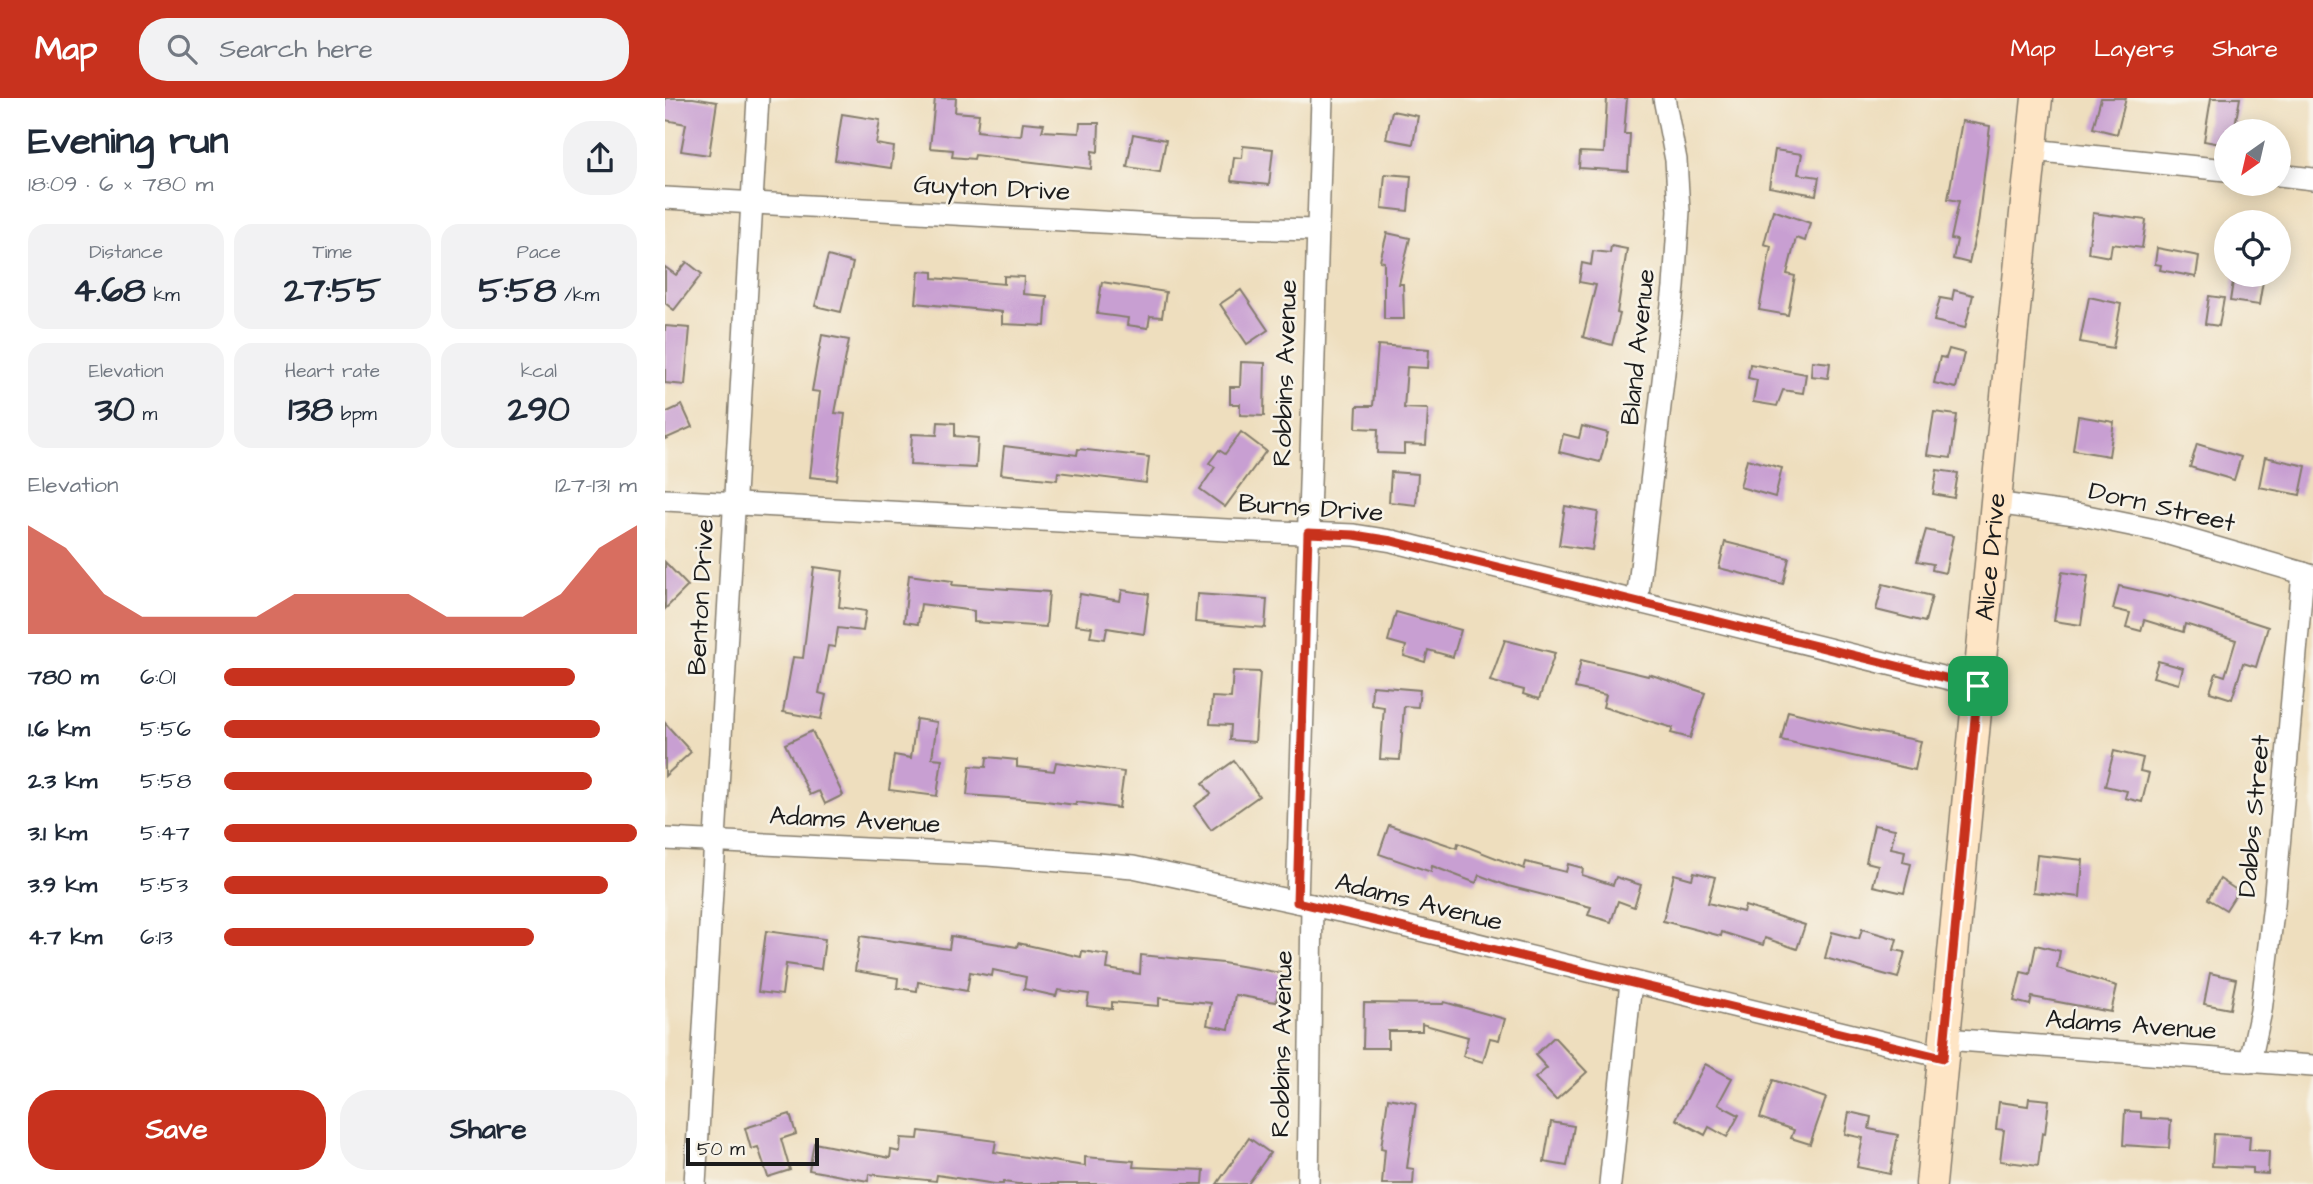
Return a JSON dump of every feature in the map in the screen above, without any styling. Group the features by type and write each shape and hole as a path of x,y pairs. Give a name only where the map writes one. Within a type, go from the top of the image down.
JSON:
{"main road":[{"name":"Alice Drive","path":"1931,1184 2037,98"}],"street":[{"name":"Benton Drive","path":"695,1184 758,98"},
{"name":"Robbins Avenue","path":"1308,1184 1305,903 1308,533 1322,98"},
{"name":"Bland Avenue","path":"1637,601 1674,287 1679,211 1677,160 1664,98"},
{"path":"2032,150 2214,169"},
{"path":"2291,176 2313,179"},
{"name":"Guyton Drive","path":"665,198 1192,226 1317,230"},
{"name":"Burns Drive","path":"665,500 1354,535 1392,541 1978,686"},
{"name":"Dorn Street","path":"1996,503 2083,515 2155,530 2308,575"},
{"name":"Dabbs Street","path":"2251,1062 2261,1011 2274,904 2308,575"},
{"name":"Adams Avenue","path":"665,839 988,855 1133,867 1305,903 1631,982 1944,1049 2313,1066"},
{"path":"1610,1184 1631,982"}],"building":[{"path":"665,98 693,98 717,102 709,155 681,151 686,124 665,120"},
{"path":"935,98 956,98 955,112 979,114 977,131 1021,136 1023,122 1044,124 1042,131 1079,133 1080,123 1099,123 1098,152 1092,151 1091,169 975,155 974,159 952,157 953,150 930,148"},
{"path":"1607,98 1627,98 1624,134 1630,134 1628,171 1579,168 1580,152 1604,153"},
{"path":"2101,98 2126,98 2117,134 2093,128"},
{"path":"2211,98 2240,98 2236,119 2214,119 2214,143 2204,141"},
{"path":"1392,111 1418,116 1413,144 1386,139"},
{"path":"842,114 880,120 876,144 894,147 891,168 835,160"},
{"path":"1962,121 1990,126 1978,224 1969,263 1953,259 1957,240 1951,239 1959,201 1948,199"},
{"path":"1133,134 1166,140 1160,172 1127,167"},
{"path":"1243,146 1273,149 1269,185 1231,181 1234,157 1242,158"},
{"path":"1775,150 1802,154 1798,174 1819,177 1816,195 1769,187"},
{"path":"1385,174 1411,176 1408,211 1382,208"},
{"path":"1773,210 1810,223 1805,241 1796,238 1787,274 1795,276 1788,315 1759,310 1771,246 1764,244"},
{"path":"2093,213 2146,220 2142,248 2112,244 2110,257 2088,253"},
{"path":"1387,233 1410,238 1399,284 1403,284 1404,319 1384,319 1384,262 1380,261"},
{"path":"1611,246 1627,249 1617,313 1620,314 1612,345 1583,337 1596,285 1579,282 1582,263 1591,265 1593,251 1610,253"},
{"path":"2157,248 2199,256 2196,277 2160,270 2161,265 2155,264"},
{"path":"828,256 853,263 841,312 815,306"},
{"path":"687,262 702,274 674,310 665,303 665,267 676,275"},
{"path":"919,271 933,272 933,278 1004,284 1004,276 1024,277 1023,294 1047,296 1045,326 1002,324 1002,312 916,303"},
{"path":"1102,282 1166,292 1162,317 1150,316 1148,328 1127,325 1128,318 1097,314"},
{"path":"2232,287 2262,287 2259,305 2230,301"},
{"path":"1241,290 1268,330 1247,344 1220,304"},
{"path":"1954,290 1973,295 1965,328 1934,321 1940,298 1952,300"},
{"path":"2209,296 2224,298 2219,326 2205,324"},
{"path":"2089,297 2121,304 2113,348 2080,342"},
{"path":"665,326 690,328 685,385 665,383"},
{"path":"822,335 849,340 835,413 845,414 837,480 810,477 820,392 812,391"},
{"path":"1378,345 1429,349 1428,368 1407,367 1404,408 1428,409 1426,445 1404,444 1404,454 1377,453 1378,429 1356,428 1357,406 1373,406"},
{"path":"1949,349 1964,353 1956,388 1934,383 1940,357 1946,358"},
{"path":"1812,361 1830,363 1828,378 1811,376"},
{"path":"1241,362 1265,363 1264,416 1240,415 1240,404 1230,404 1230,387 1240,387"},
{"path":"1750,364 1806,374 1803,393 1783,390 1777,406 1753,402 1757,380 1748,378"},
{"path":"682,405 692,427 665,439 665,413"},
{"path":"1934,412 1957,415 1951,458 1927,455"},
{"path":"2078,416 2114,422 2109,456 2073,450"},
{"path":"938,422 955,423 955,436 978,438 976,468 910,465 912,434 937,435"},
{"path":"1582,426 1608,433 1600,462 1559,452 1563,434 1579,438"},
{"path":"1241,432 1266,451 1225,507 1200,489 1215,467 1209,463 1219,450 1225,454"},
{"path":"2197,444 2241,457 2234,480 2190,467"},
{"path":"1004,446 1077,455 1078,449 1149,457 1146,483 1058,472 1057,480 1001,474"},
{"path":"2265,457 2306,466 2300,495 2259,487"},
{"path":"1747,459 1782,468 1775,497 1740,487"},
{"path":"1937,470 1958,473 1954,498 1933,494"},
{"path":"1391,472 1418,474 1416,505 1389,502"},
{"path":"1565,506 1598,512 1592,550 1559,545"},
{"path":"1926,530 1953,536 1945,573 1932,570 1933,564 1917,561"},
{"path":"1725,542 1789,558 1783,584 1719,568"},
{"path":"665,562 688,586 665,609"},
{"path":"814,567 843,571 839,607 866,611 863,631 838,628 835,647 828,646 819,693 826,695 821,719 783,712 793,657 803,658"},
{"path":"2062,572 2088,576 2081,625 2054,621"},
{"path":"909,575 953,581 952,585 1049,592 1046,627 974,622 974,611 921,604 918,624 904,622"},
{"path":"1883,584 1932,596 1925,622 1876,610"},
{"path":"2119,586 2168,597 2169,595 2268,627 2256,667 2243,663 2232,699 2210,692 2216,673 2225,676 2236,640 2185,624 2183,632 2144,620 2141,631 2126,627 2130,613 2113,609"},
{"path":"1122,590 1149,594 1144,634 1107,628 1105,639 1090,637 1092,627 1075,625 1080,594 1120,601"},
{"path":"1197,594 1267,599 1265,628 1195,622"},
{"path":"1396,612 1461,630 1453,657 1428,650 1425,662 1404,656 1406,646 1388,641"},
{"path":"1505,640 1555,653 1539,699 1523,694 1524,690 1490,681"},
{"path":"1581,660 1648,676 1649,674 1705,693 1690,738 1671,733 1673,728 1603,707 1606,695 1575,688"},
{"path":"2158,661 2183,668 2179,684 2153,677"},
{"path":"1233,671 1260,672 1255,742 1230,740 1231,725 1210,724 1212,697 1231,698"},
{"path":"1372,686 1420,690 1418,707 1404,706 1400,760 1380,759 1384,707 1371,705"},
{"path":"1788,711 1921,741 1915,770 1781,740"},
{"path":"916,719 937,722 932,758 942,759 937,796 889,790 894,755 911,758"},
{"path":"665,723 691,752 665,776"},
{"path":"812,731 843,795 825,804 819,791 810,795 785,744"},
{"path":"2114,751 2143,758 2140,771 2149,773 2142,802 2125,798 2127,791 2105,786"},
{"path":"987,757 1017,760 1017,767 1054,771 1056,762 1124,772 1119,808 1076,802 1076,805 967,795 970,766 986,767"},
{"path":"1234,761 1259,796 1211,830 1194,806 1211,794 1203,783"},
{"path":"1389,825 1457,848 1458,843 1524,869 1526,862 1566,872 1568,864 1583,868 1582,875 1613,885 1616,877 1641,885 1634,907 1618,901 1611,922 1588,915 1591,907 1508,886 1479,875 1476,883 1432,866 1431,872 1379,854"},
{"path":"1874,825 1895,829 1891,848 1905,851 1903,862 1911,864 1904,893 1873,886 1878,865 1866,862"},
{"path":"2037,855 2083,860 2080,897 2033,892"},
{"path":"1694,872 1715,877 1708,903 1743,912 1745,906 1805,925 1797,949 1765,938 1763,945 1722,932 1721,936 1663,921 1674,874 1692,879"},
{"path":"2220,879 2238,891 2226,910 2208,899"},
{"path":"1862,929 1897,939 1894,950 1905,952 1898,978 1825,958 1832,932 1859,939"},
{"path":"766,931 825,939 821,969 786,964 782,995 758,992"},
{"path":"860,936 949,949 951,936 1017,947 1018,943 1081,957 1082,951 1109,955 1107,969 1140,974 1141,955 1223,963 1281,973 1276,1002 1235,995 1229,1029 1207,1025 1211,1003 1159,998 1159,1006 1112,1002 1112,1009 1087,1006 1089,994 1058,990 1056,996 1024,989 1026,977 993,970 992,976 970,972 967,991 918,982 917,991 897,988 898,978 855,971"},
{"path":"2036,945 2060,951 2057,968 2117,986 2111,1012 2032,997 2030,1005 2014,1001 2021,972 2030,974"},
{"path":"2210,973 2236,979 2230,1009 2204,1004"},
{"path":"1444,1002 1505,1019 1499,1040 1490,1038 1483,1062 1463,1056 1468,1037 1422,1024 1422,1031 1388,1031 1388,1048 1363,1048 1364,1003"},
{"path":"1554,1037 1587,1072 1556,1100 1535,1078 1547,1068 1535,1055"},
{"path":"1705,1064 1732,1078 1718,1104 1739,1115 1727,1137 1709,1127 1705,1135 1676,1119"},
{"path":"1773,1080 1826,1098 1810,1144 1791,1138 1794,1130 1760,1118"},
{"path":"1388,1098 1416,1103 1407,1168 1414,1169 1413,1184 1382,1184 1385,1149 1381,1148"},
{"path":"2029,1098 2049,1100 2038,1166 2000,1161 2004,1130 1996,1129 1999,1102 2028,1106"},
{"path":"2125,1111 2141,1112 2141,1118 2171,1120 2169,1148 2123,1145"},
{"path":"1849,1112 1871,1117 1869,1129 1898,1135 1890,1174 1857,1167 1863,1138 1845,1134"},
{"path":"790,1114 796,1134 781,1139 790,1170 768,1177 758,1147 751,1149 745,1128"},
{"path":"1551,1122 1574,1126 1567,1166 1544,1162"},
{"path":"919,1131 996,1141 994,1152 1085,1166 1085,1157 1134,1161 1133,1167 1204,1170 1203,1184 995,1184 937,1175 936,1181 869,1174 868,1181 809,1170 814,1143 890,1158 891,1150 900,1152 901,1138 918,1139"},
{"path":"2214,1134 2250,1136 2249,1150 2269,1151 2268,1174 2253,1173 2253,1168 2212,1166"},
{"path":"1249,1138 1270,1153 1248,1184 1217,1184"}],"route":[{"path":"1308,533 1354,535 1392,541 1978,686 1943,1058 1297,902 1308,533"}]}
